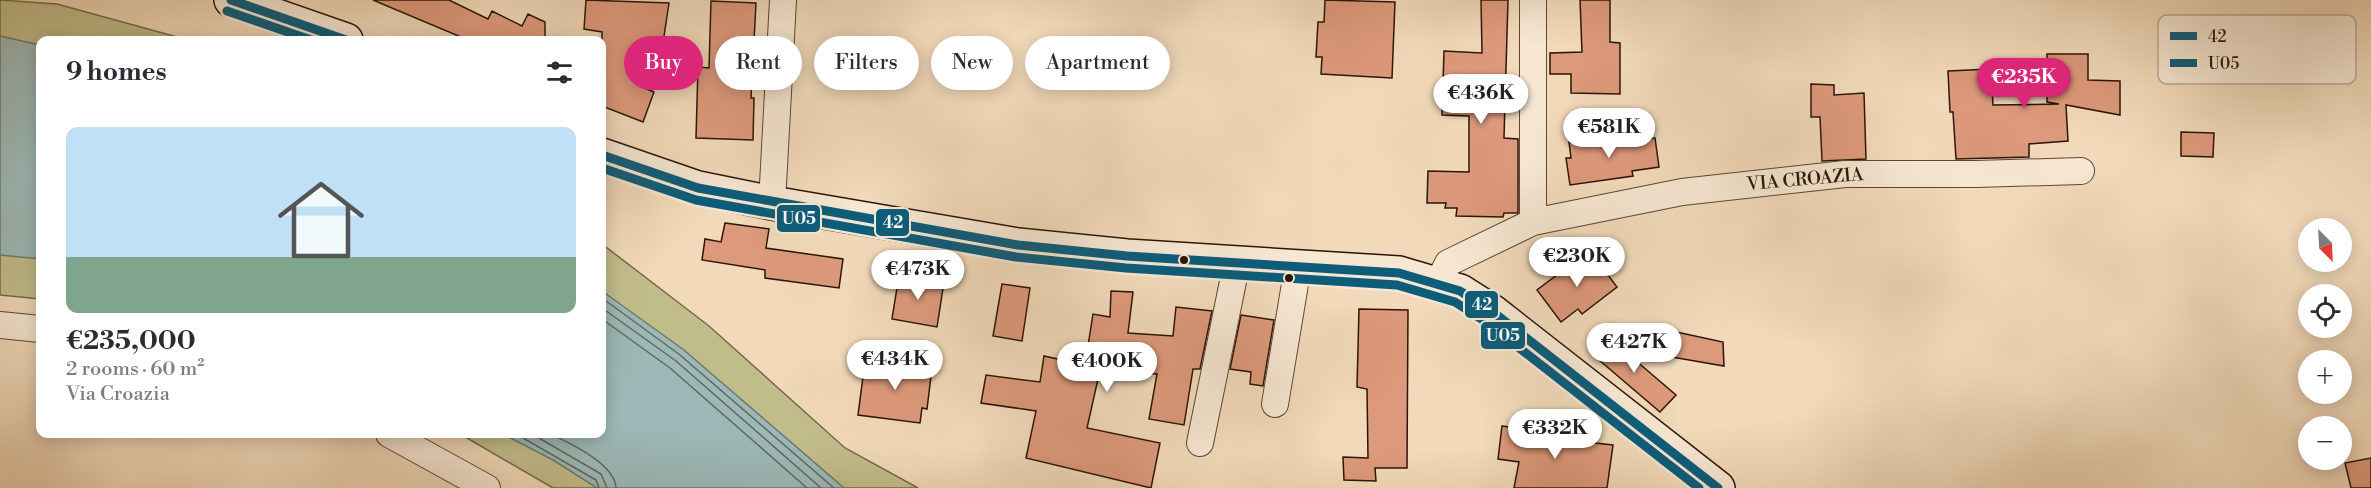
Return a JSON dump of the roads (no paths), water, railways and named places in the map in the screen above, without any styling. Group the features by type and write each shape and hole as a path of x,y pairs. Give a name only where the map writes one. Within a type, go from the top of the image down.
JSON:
{"street":[{"path":"231,0 334,36"},
{"path":"772,204 783,0"},
{"path":"1533,0 1533,222"},
{"path":"606,156 698,188 772,204 1018,245 1126,256 1399,273 1438,283 1460,291 1501,317 1718,488"},
{"name":"VIA CROAZIA","path":"1438,283 1448,263 1533,222 1682,192 1763,181 1845,174 2081,171"},
{"path":"1200,443 1237,262"},
{"path":"1275,404 1298,266"},
{"path":"0,325 36,329"},
{"path":"396,438 487,488"}],"water":[{"path":"0,36 36,44 36,259 0,255"},
{"path":"606,294 684,350 844,488 597,488 553,460 511,438 606,438"}]}
